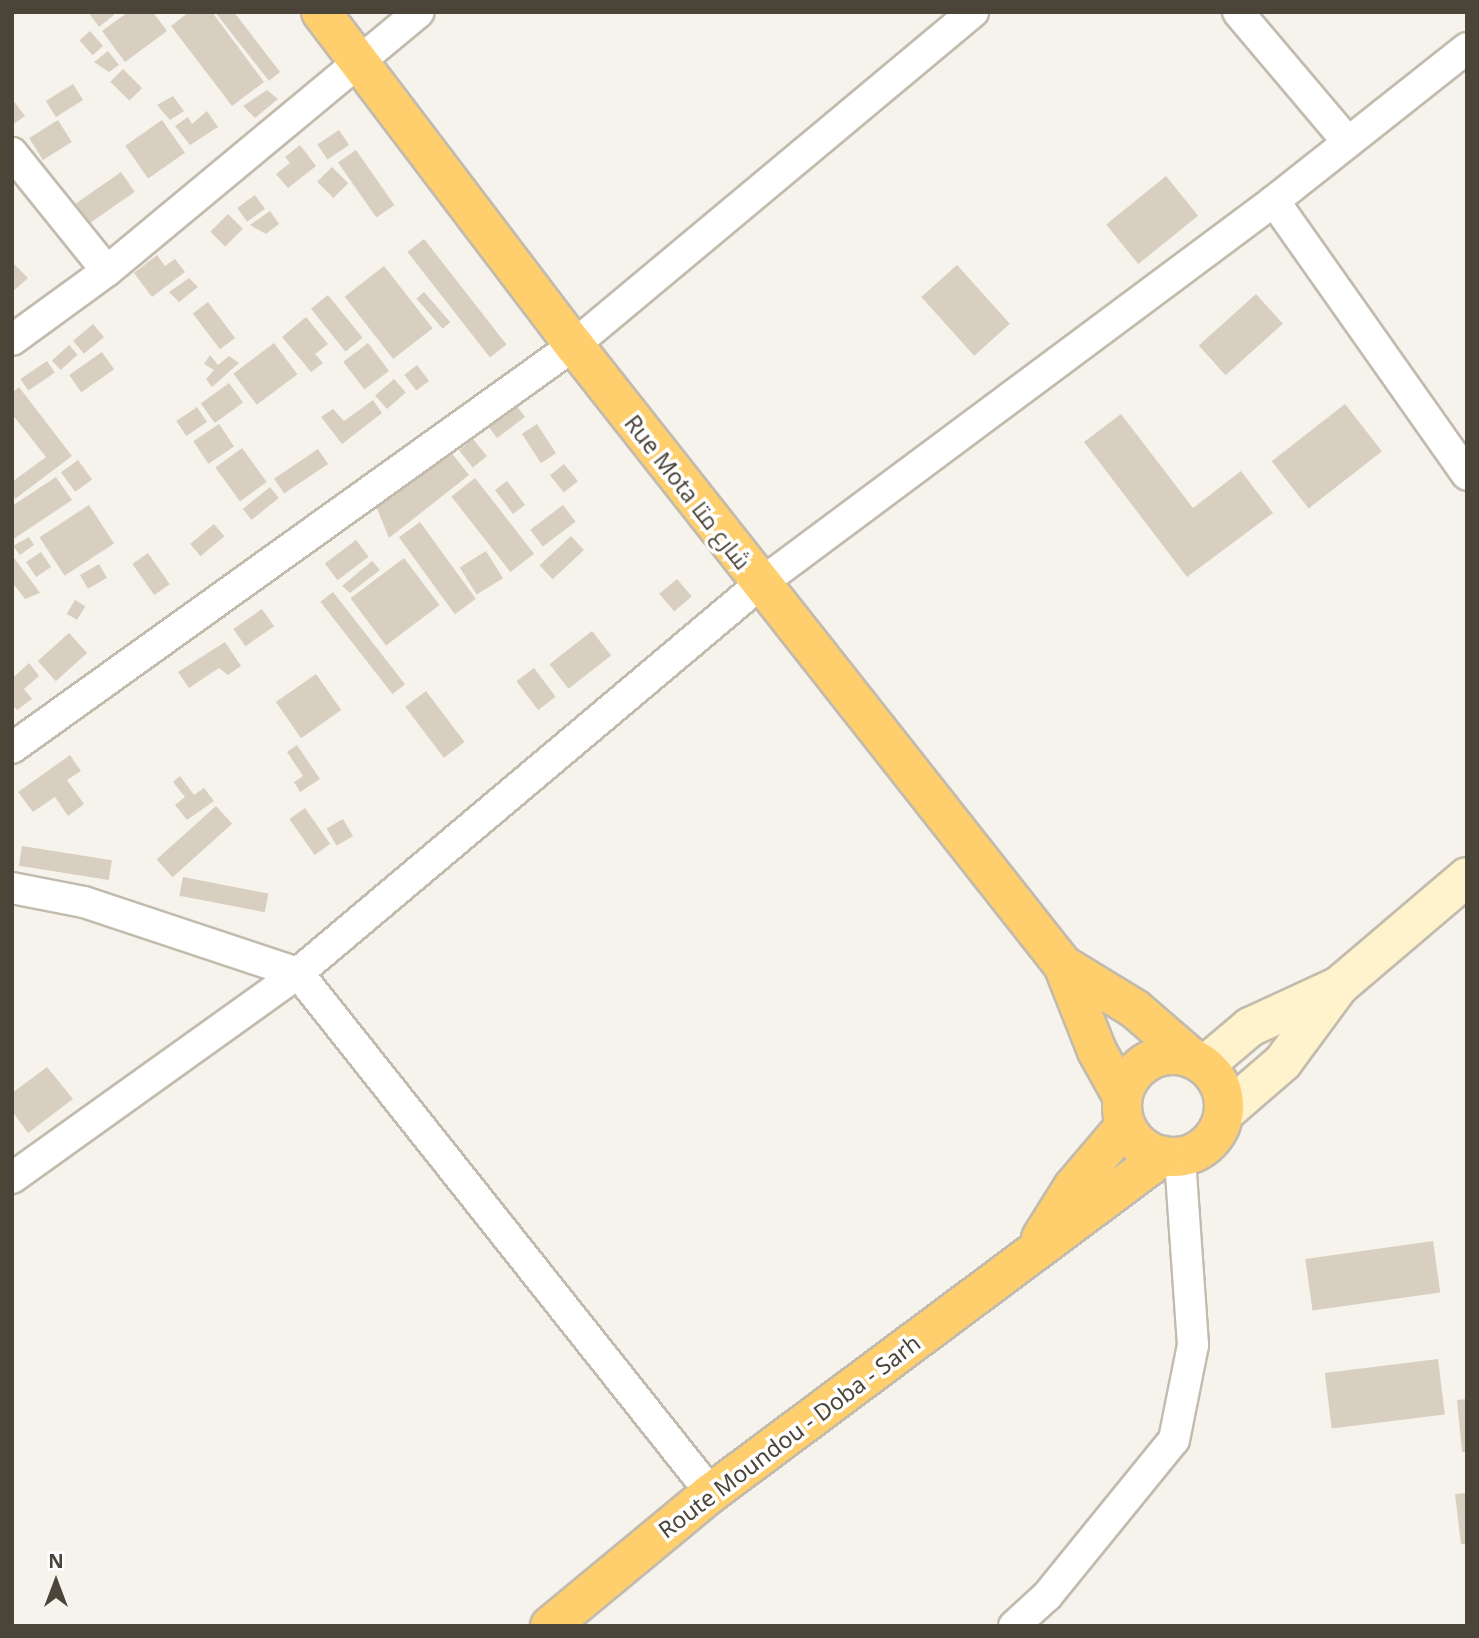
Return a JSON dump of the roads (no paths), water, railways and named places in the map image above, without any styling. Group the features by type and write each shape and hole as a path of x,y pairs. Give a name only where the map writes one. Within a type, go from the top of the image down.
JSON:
{"highway":[{"name":"Rue Mota شارع متا","path":"321,12 760,584 1063,965"},
{"path":"1063,965 1135,1009 1199,1062 1221,1087 1224,1113 1216,1134 1201,1149 1172,1156 1134,1140 1063,965"},
{"path":"1123,1111 1136,1069 1149,1060 1163,1055 1199,1062"},
{"name":"Route Moundou - Doba - Sarh","path":"1032,1252 1123,1111"},
{"name":"Route Moundou - Doba - Sarh","path":"550,1626 711,1493 1032,1252 1172,1156"}],"main road":[{"path":"1224,1113 1283,1062 1339,986 1467,877"},
{"path":"1199,1062 1250,1027 1339,986"}],"street":[{"path":"12,340 107,271 419,12"},
{"path":"12,748 574,345 973,12"},
{"path":"1238,12 1349,142"},
{"path":"12,1178 298,973 760,584 1274,201 1467,48"},
{"path":"12,153 107,271"},
{"path":"1274,201 1467,475"},
{"path":"12,888 84,902 298,973 711,1493"},
{"path":"1014,1626 1047,1596 1174,1440 1193,1345 1191,1266 1172,1156"}]}
